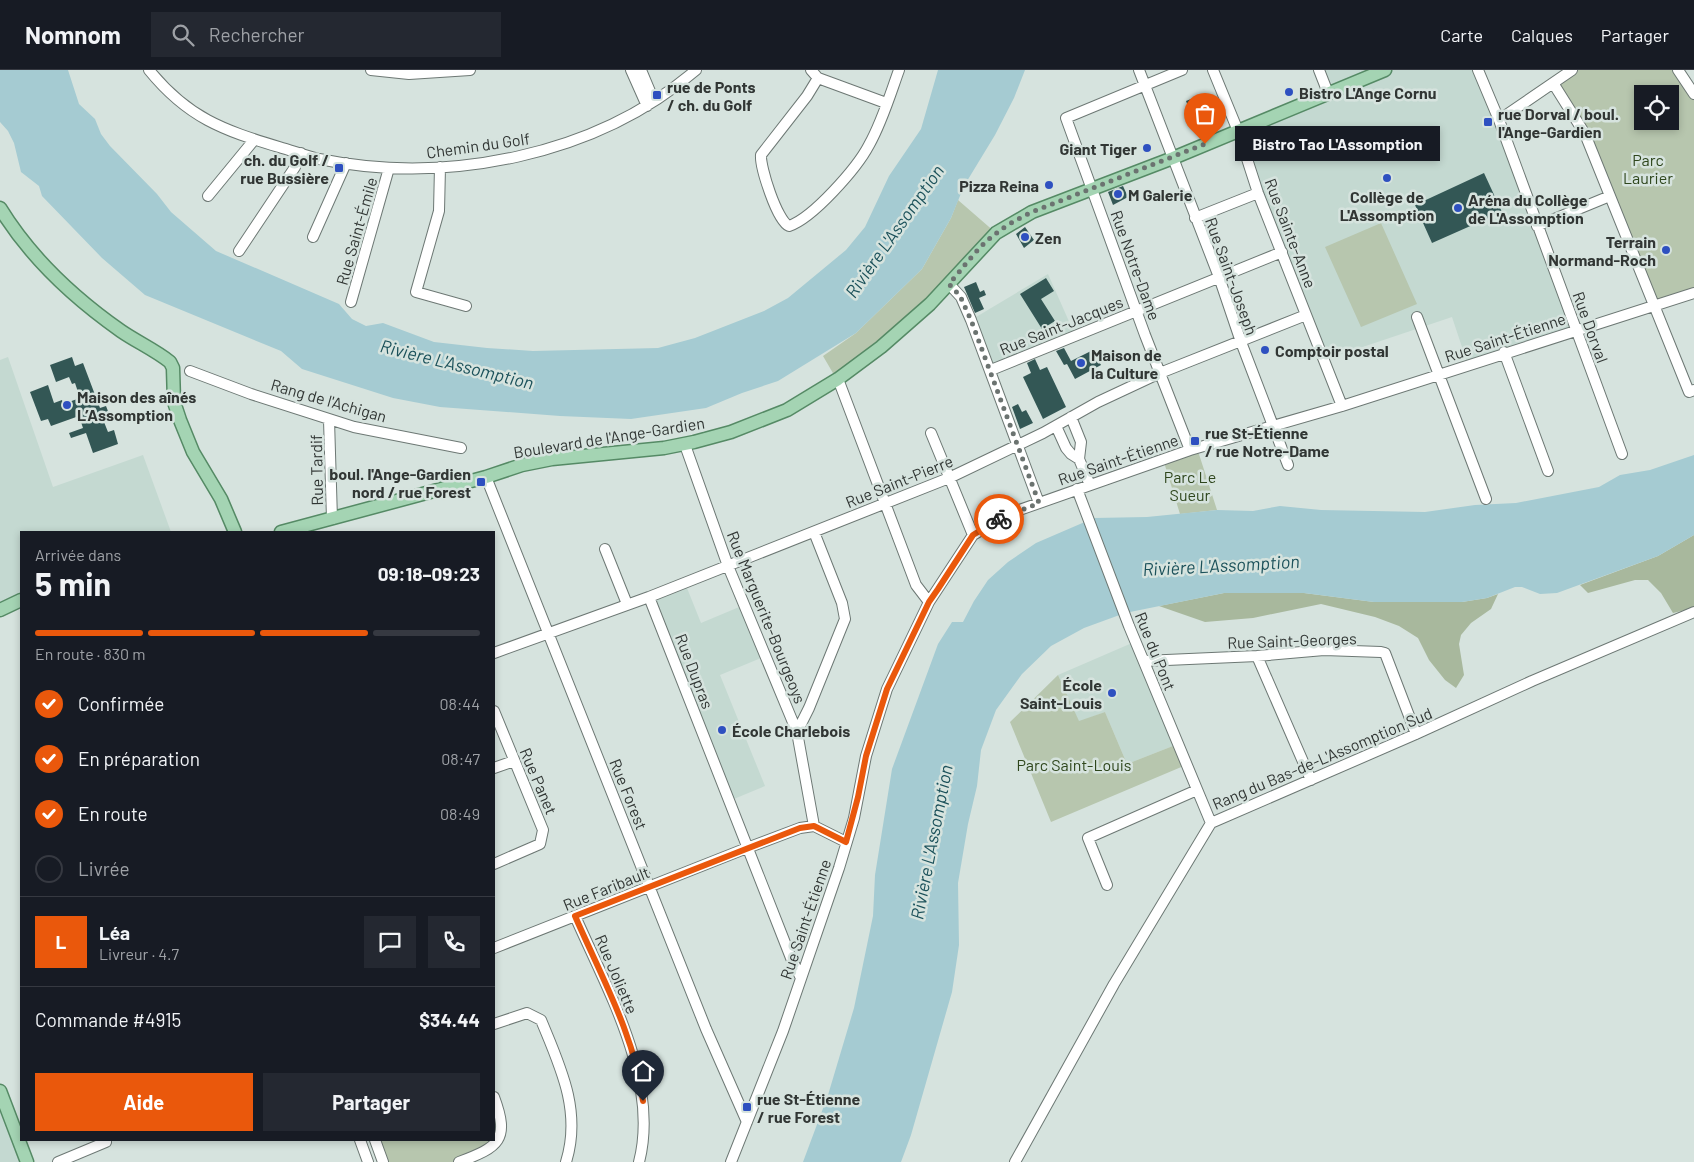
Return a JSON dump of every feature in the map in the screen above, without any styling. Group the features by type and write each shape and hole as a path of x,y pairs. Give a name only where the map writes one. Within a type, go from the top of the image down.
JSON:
{"main road":[{"name":"Boulevard de l'Ange-Gardien","path":"285,531 486,477 522,465 552,459 685,445 731,432 787,410 838,379 881,347 930,304 996,233 1032,212 1093,190 1385,70"},
{"path":"0,208 31,250 63,284 107,321 170,362 173,368 174,402 180,420 192,452 221,499 231,529"},
{"path":"0,610 20,600"},
{"path":"0,1091 27,1162"}],"street":[{"name":"Chemin du Golf","path":"149,70 166,90 192,111 231,133 319,159 389,168 440,167 539,152 578,139 608,126 651,103 696,70"},
{"path":"372,70 409,74 470,70"},
{"path":"631,70 651,103"},
{"path":"641,70 651,103"},
{"path":"886,104 814,74 808,96 761,154 760,163 763,174 782,220 789,226 798,222 820,205 863,155 874,134 886,104 899,70"},
{"name":"Rue Saint-Joseph","path":"1138,70 1219,277 1240,342 1288,464"},
{"path":"1145,86 1182,70"},
{"name":"Rue Sainte-Anne","path":"1213,70 1238,131 1258,193 1342,406"},
{"path":"1319,70 1328,93"},
{"name":"Rue Dorval","path":"1478,70 1499,120 1622,454"},
{"path":"1499,120 1572,70"},
{"path":"1678,70 1694,94"},
{"path":"1553,83 1585,134 1691,391"},
{"name":"Rue Notre-Dame","path":"1145,86 1066,118 1136,311 1190,450"},
{"path":"208,196 254,140"},
{"path":"239,251 295,167 301,153"},
{"path":"313,237 346,162"},
{"path":"440,167 439,212 416,292 466,306"},
{"name":"Rue Saint-Émile","path":"351,302 389,168"},
{"path":"1195,218 1258,193"},
{"path":"1537,226 1610,196"},
{"name":"Rue Saint-Jacques","path":"991,370 1282,252"},
{"path":"949,284 960,296 991,370 1039,503"},
{"name":"Rue Saint-Étienne","path":"731,1162 783,1031 846,842 866,756 887,689 929,602 973,535 1008,514 1190,450 1342,406 1504,352 1694,293"},
{"name":"Rue Saint-Pierre","path":"495,653 548,632 650,597 949,478 1160,373 1306,315"},
{"path":"1417,316 1486,499"},
{"path":"1504,352 1548,471"},
{"name":"Rang de l'Achigan","path":"190,371 329,420 354,427 461,448"},
{"path":"838,379 916,585 929,602"},
{"path":"1071,417 1081,442 1079,459 1090,485"},
{"name":"Rue Tardif","path":"329,420 332,519"},
{"path":"1056,426 1066,448 1079,459"},
{"path":"931,433 973,535"},
{"name":"Rue Marguerite-Bourgeoys","path":"685,445 728,566 798,732 814,826"},
{"name":"Rue Forest","path":"486,477 706,1030 747,1122"},
{"name":"Rue du Pont","path":"1077,489 1081,504 1129,626 1211,823"},
{"path":"798,732 845,619 842,603 814,532"},
{"path":"605,549 627,604"},
{"name":"Rue Dupras","path":"650,597 747,848 791,958 801,978"},
{"name":"Rang du Bas-de-L'Assomption Sud","path":"1015,1162 1114,984 1211,823 1416,734 1532,681 1694,612"},
{"name":"Rue Saint-Georges","path":"1144,661 1257,656 1324,650 1385,653 1416,734"},
{"path":"1257,656 1311,780"},
{"name":"Rue Panet","path":"495,714 543,830 540,844 495,864"},
{"path":"495,768 514,761"},
{"path":"1107,885 1088,838 1197,790"},
{"path":"814,826 846,842"},
{"name":"Rue Faribault","path":"495,948 747,848 800,828 814,826"},
{"name":"Rue Joliette","path":"575,916 627,1036 638,1070 644,1114 644,1138 639,1162"},
{"path":"495,1024 528,1013 540,1020 562,1070 571,1106 572,1141 566,1162"},
{"path":"459,1162 484,1153 497,1141 501,1130 501,1120 495,1099"},
{"path":"360,1141 368,1162"},
{"path":"374,1141 383,1162"},
{"path":"58,1162 106,1142"}],"shaded area":[{"name":"Collège de L'Assomption","path":"1319,70 1478,70 1576,330 1468,365 1452,317 1324,360 1238,131 1328,93"},
{"path":"1048,274 1075,335 991,370 971,320"},
{"path":"8,357 53,487 143,455 171,531 20,531 20,594 0,602 0,360"},
{"name":"École Charlebois","path":"685,583 701,623 744,605 766,656 720,675 765,786 729,801 649,597"},
{"name":"École Saint-Louis","path":"1132,643 1178,744 1127,764 1105,712 1079,722 1058,675"},
{"path":"0,1108 21,1162 0,1162"}],"green space":[{"name":"Parc Laurier","path":"1572,70 1678,70 1694,94 1694,293 1655,306 1585,134 1553,83"},
{"path":"958,200 996,233 949,284 837,380 823,356 856,333 922,269 951,218"},
{"path":"1381,223 1417,304 1361,327 1325,247"},
{"name":"Parc Le Sueur","path":"1197,448 1217,510 1180,514 1163,459"},
{"path":"1694,535 1694,608 1673,613 1661,593 1648,580 1635,580 1588,593 1580,585 1658,556"},
{"path":"1224,593 1304,593 1374,602 1462,602 1487,598 1498,594 1491,609 1471,623 1461,635 1459,644 1464,675 1456,688 1445,680 1429,660 1418,638 1399,626 1375,617 1321,604 1253,618 1205,622 1159,606"},
{"name":"Parc Saint-Louis","path":"1058,675 1079,721 1105,712 1127,764 1178,744 1186,765 1051,822 1010,722"},
{"path":"495,1100 501,1116 497,1141 459,1162 383,1162 375,1141 495,1141"}],"water":[{"name":"Rivière L'Assomption","path":"0,70 68,70 79,104 95,119 101,134 110,146 157,194 171,212 216,251 339,304 352,319 366,326 383,323 434,342 533,351 658,348 695,338 764,311 788,298 846,250 865,227 889,176 921,129 938,70 1025,70 1014,98 995,135 964,186 951,218 922,269 856,333 778,381 706,408 631,419 440,407 393,398 302,369 281,351 145,295 102,258 42,196 39,186 21,172 14,143 8,131 0,122"},
{"name":"Rivière L'Assomption","path":"1694,455 1694,535 1658,556 1557,593 1540,594 1522,587 1515,587 1487,598 1462,602 1374,602 1304,593 1224,593 1125,613 1084,628 1051,646 1022,674 996,710 981,750 977,786 968,824 958,883 959,945 952,992 911,1135 901,1162 803,1162 828,1095 854,1008 873,916 875,875 892,769 938,644 952,622 963,622 988,580 1008,562 1036,543 1094,518 1147,517 1217,510 1253,511 1280,506 1321,510 1425,512 1475,505 1516,503 1599,487 1620,475 1650,470"}],"building":[{"path":"1196,97 1205,127 1198,131 1186,101"},
{"name":"Aréna du Collège de L'Assomption","path":"1484,173 1502,212 1432,243 1415,205"},
{"name":"M Galerie","path":"1123,186 1128,197 1113,205 1108,192"},
{"name":"Zen","path":"1025,227 1034,240 1024,248 1016,234"},
{"path":"1046,278 1054,291 1041,299 1055,321 1042,329 1020,294"},
{"path":"976,282 980,292 984,290 986,295 979,298 984,309 975,313 964,287"},
{"name":"Maison de la Culture","path":"1064,348 1071,361 1093,350 1101,365 1075,379 1067,364 1064,365 1056,351"},
{"name":"Maison des aînés L’Assomption","path":"72,357 75,366 83,363 100,408 106,406 111,419 104,422 108,432 114,430 118,444 93,453 86,433 71,438 69,433 83,428 79,416 51,426 48,419 41,421 30,392 48,385 54,403 62,400 63,404 80,398 75,383 72,384 69,377 56,382 50,365"},
{"path":"1035,359 1040,370 1047,367 1066,407 1043,419 1023,377 1031,373 1027,363"},
{"path":"1018,404 1022,412 1026,410 1033,423 1020,429 1012,407"}],"way so far":[{"path":"999,519 1039,503 971,320 960,296 949,284 996,233 1032,212 1093,190 1205,144"}],"place":[{"name":"Bistro L'Ange Cornu","path":"1289,92"},
{"name":"rue de Ponts / ch. du Golf","path":"657,95"},
{"name":"rue Dorval / boul. l'Ange-Gardien","path":"1488,122"},
{"name":"Bistro Tao L'Assomption","path":"1205,144"},
{"name":"Giant Tiger","path":"1147,148"},
{"name":"ch. du Golf / rue Bussière","path":"339,168"},
{"name":"Collège de L'Assomption","path":"1387,178"},
{"name":"Pizza Reina","path":"1049,185"},
{"name":"M Galerie","path":"1118,194"},
{"name":"Aréna du Collège de L'Assomption","path":"1458,208"},
{"name":"Zen","path":"1025,237"},
{"name":"Terrain Normand-Roch","path":"1666,250"},
{"name":"Comptoir postal","path":"1265,350"},
{"name":"Maison de la Culture","path":"1081,363"},
{"name":"Maison des aînés L’Assomption","path":"67,405"},
{"name":"rue St-Étienne / rue Notre-Dame","path":"1195,441"},
{"name":"boul. l'Ange-Gardien nord / rue Forest","path":"481,482"},
{"name":"École Saint-Louis","path":"1112,693"},
{"name":"École Charlebois","path":"722,730"},
{"name":"rue St-Étienne / rue Forest","path":"747,1107"}],"route":[{"path":"643,1101 638,1070 627,1036 575,916 800,828 814,826 846,842 854,818 866,756 887,689 929,602 973,535 999,519"}]}
